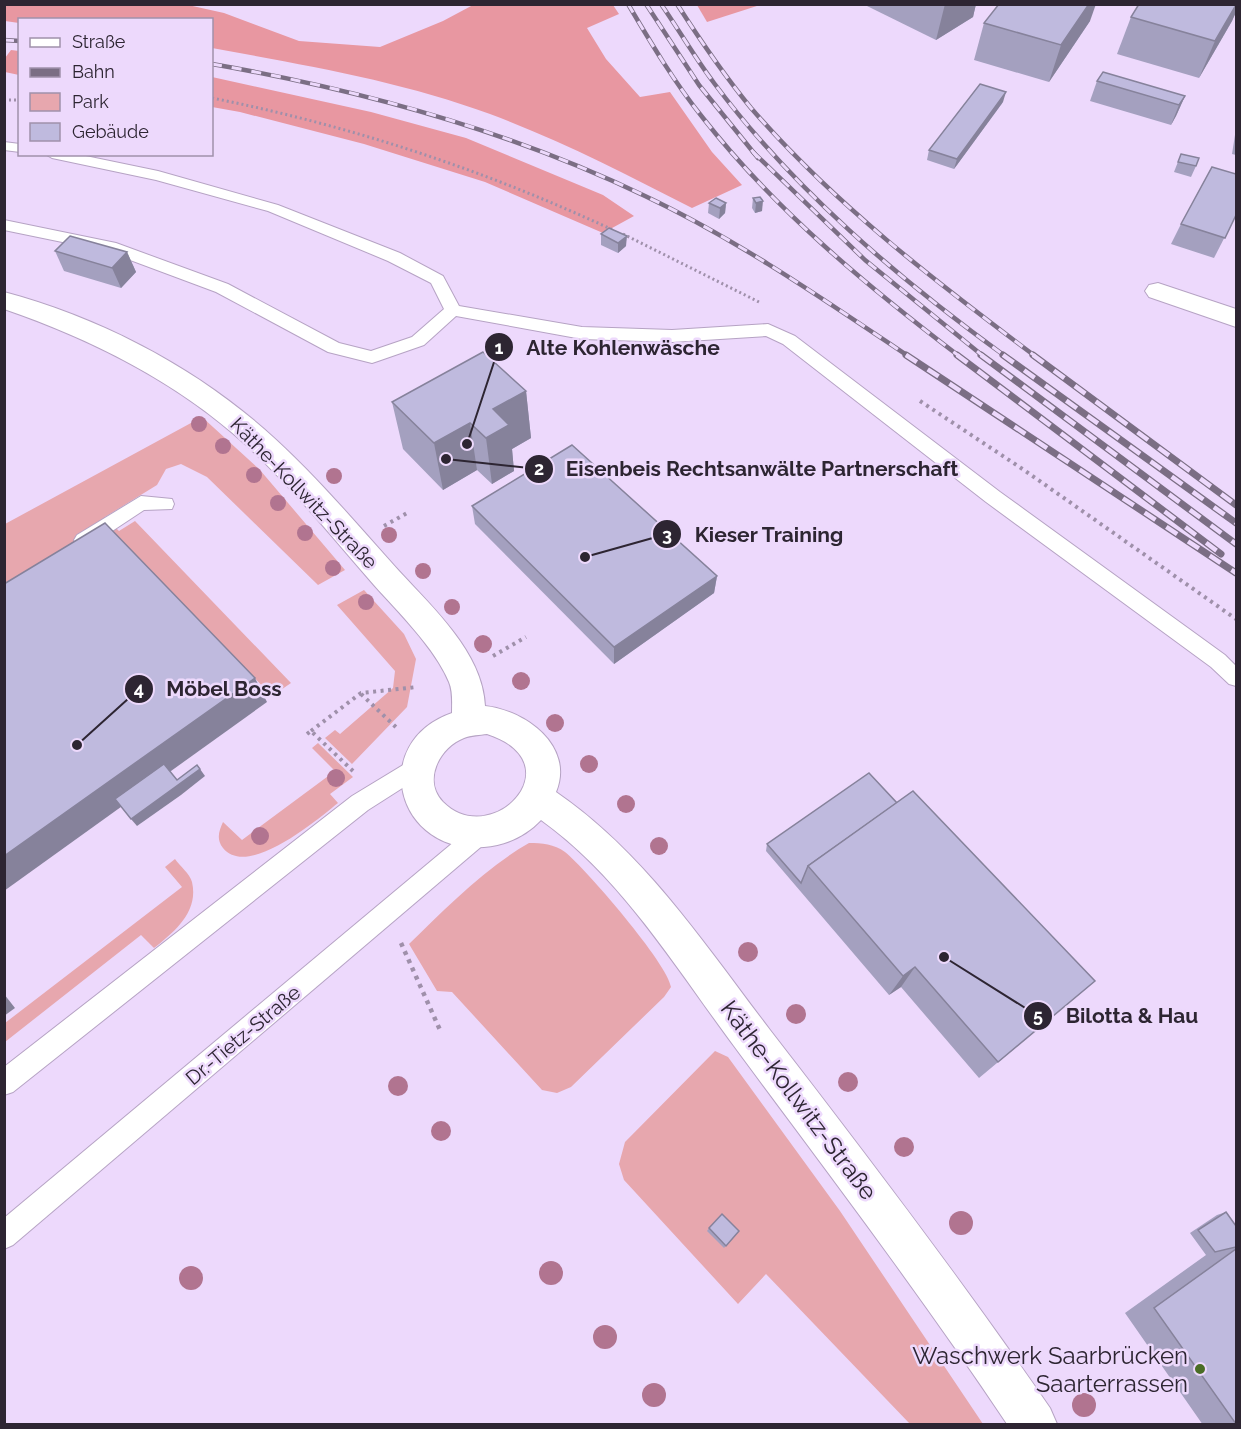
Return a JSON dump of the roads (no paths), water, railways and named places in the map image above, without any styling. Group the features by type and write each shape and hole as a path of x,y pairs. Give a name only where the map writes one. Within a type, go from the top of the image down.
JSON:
{"street":[{"path":"1158,291 1236,318"},
{"name":"Käthe-Kollwitz-Straße","path":"4,300 75,325 117,345 210,400 276,458 423,619 462,674 468,691 468,722"},
{"path":"487,720 506,723 527,735 541,753 545,776 538,799 524,816 502,829 481,833 459,831 439,822 424,806 415,789 418,766 429,746 447,731 468,722 487,720"},
{"name":"Käthe-Kollwitz-Straße","path":"538,799 564,814 656,912 889,1218 961,1317 1034,1425"}],"lane":[{"path":"62,156 158,176 273,208 394,257 437,280 453,310"},
{"path":"4,225 110,247 222,288 334,348 372,357 418,341 453,310"},
{"path":"453,310 582,333 672,336 768,330 789,339 993,496 1209,654 1236,678"},
{"path":"73,547 141,503 165,504"},
{"path":"4,1083 360,803 418,766"},
{"name":"Dr.-Tietz-Straße","path":"4,1236 481,833"}],"railway":[{"path":"628,4 692,104 760,184 857,274 959,356"},
{"path":"646,4 699,85 754,153"},
{"path":"661,4 707,73 745,122 813,196 887,264 1005,356"},
{"path":"677,4 712,57 751,108 816,177 923,270 1035,356"},
{"path":"4,40 18,41"},
{"path":"213,64 323,86 433,115 487,132 593,172 680,213 747,251 908,356"},
{"path":"754,153 865,260 983,356"},
{"path":"754,153 758,158"},
{"path":"906,355 1236,573"},
{"path":"957,355 1221,554"},
{"path":"981,355 1236,544"},
{"path":"1003,355 1236,523"},
{"path":"1033,355 1236,505"}],"place":[{"name":"Alte Kohlenwäsche","path":"467,444"},
{"name":"Eisenbeis Rechtsanwälte Partnerschaft","path":"446,459"},
{"name":"Kieser Training","path":"585,557"},
{"name":"Möbel Boss","path":"77,745"},
{"name":"Bilotta & Hau","path":"944,957"},
{"name":"Waschwerk Saarbrücken Saarterrassen","path":"1200,1369"}]}
